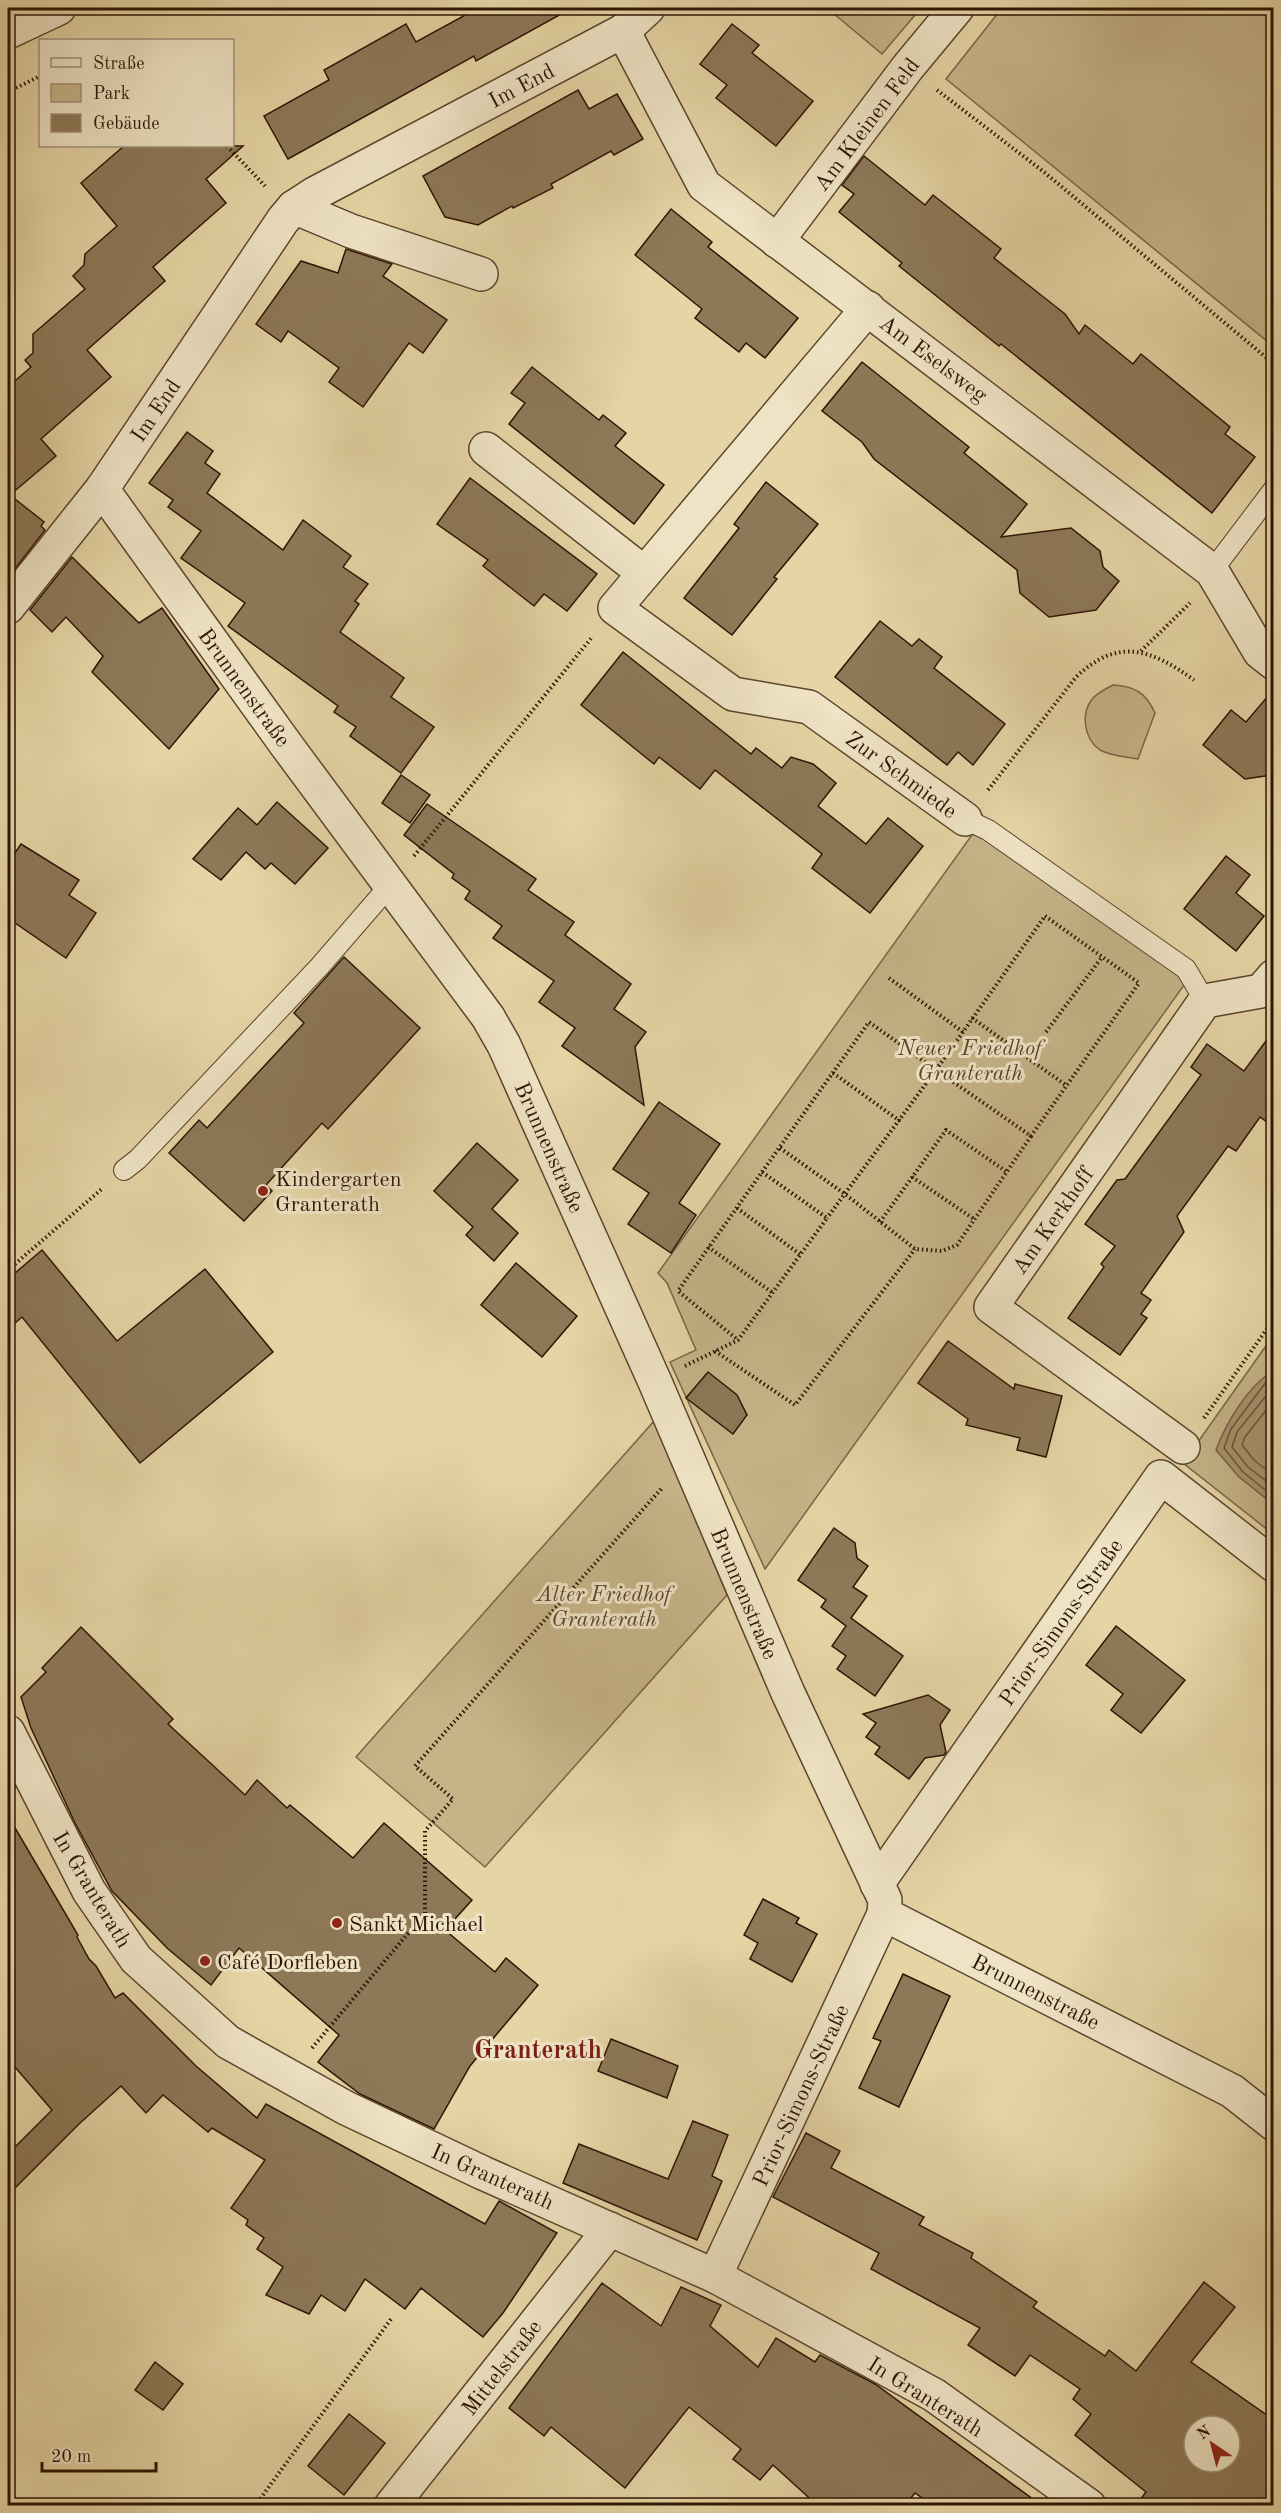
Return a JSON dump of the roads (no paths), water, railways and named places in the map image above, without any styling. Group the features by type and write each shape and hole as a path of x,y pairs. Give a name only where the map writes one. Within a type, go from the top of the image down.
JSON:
{"street":[{"path":"8,32 59,8"},
{"name":"Im End","path":"8,607 102,489 294,207 314,194 623,31 648,8"},
{"name":"Am Kleinen Feld","path":"777,241 908,67 957,8"},
{"name":"Am Eselsweg","path":"623,31 704,185 1212,571 1260,652 1274,663"},
{"path":"294,207 351,231 481,274"},
{"path":"486,449 644,573 867,308"},
{"name":"Brunnenstraße","path":"102,489 287,746 488,1017 504,1045 656,1382 788,1693 881,1899 1232,2091 1274,2124"},
{"name":"Zur Schmiede","path":"644,573 615,608 734,694 809,707 965,819"},
{"path":"1204,1001 1261,991 1274,976"},
{"name":"Am Kerkhoff","path":"1183,1447 991,1307 1204,1001"},
{"name":"Prior-Simons-Straße","path":"715,2276 881,1899 1161,1477 1274,1564"},
{"name":"In Granterath","path":"8,1732 90,1891 136,1959 228,2042 345,2108 483,2173 715,2276 934,2395 1089,2505"},
{"name":"Mittelstraße","path":"391,2505 610,2229"}],"lane":[{"path":"1212,571 1274,489"},
{"name":"Zur Schmiede","path":"965,819 988,830 1186,969 1204,1001"},
{"path":"124,1170 138,1159 312,974 391,884"}],"water":[{"path":"1273,1371 1273,1504 1239,1477 1216,1450 1239,1406 1255,1386"}],"place":[{"name":"Kindergarten Granterath","path":"263,1191"},
{"name":"Sankt Michael","path":"337,1923"},
{"name":"Café Dorfleben","path":"205,1961"}],"district":[{"name":"Granterath","path":"538,2049"}],"park label":[{"name":"Neuer Friedhof Granterath","path":"970,1060"},
{"name":"Alter Friedhof Granterath","path":"604,1606"}]}
